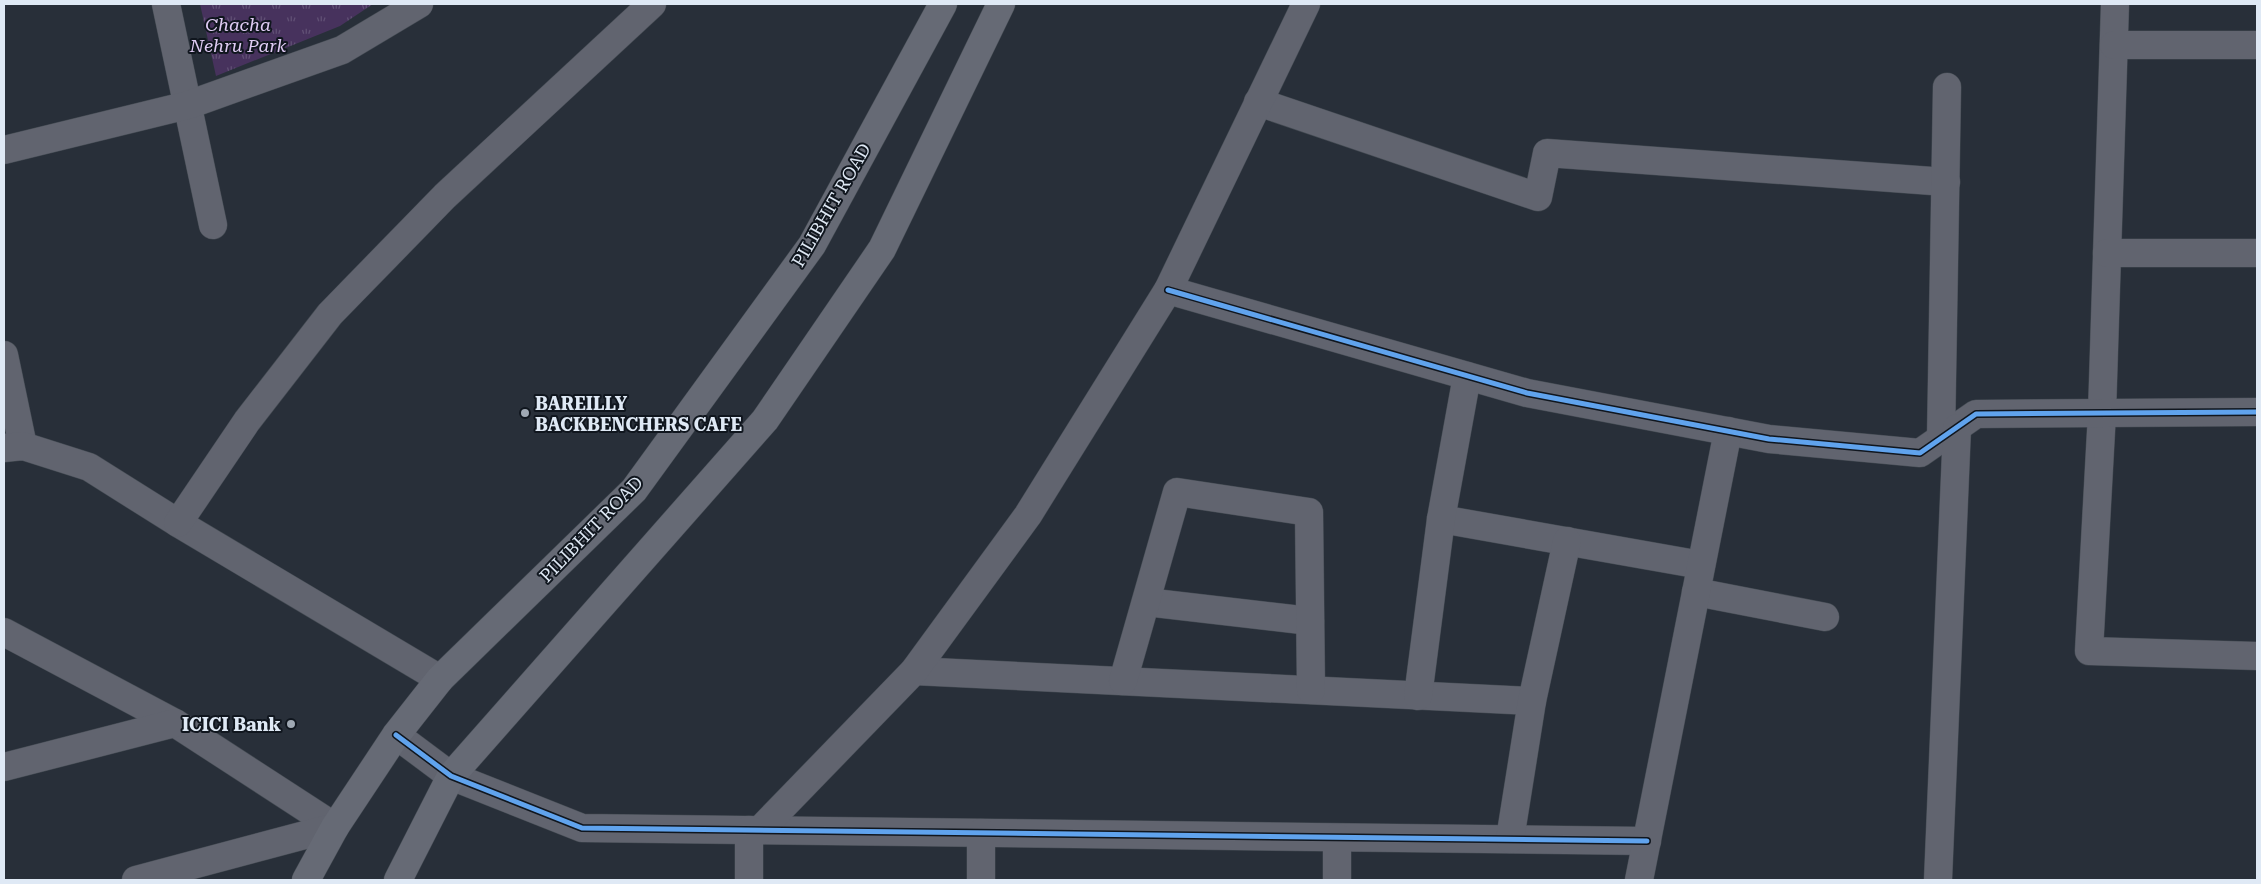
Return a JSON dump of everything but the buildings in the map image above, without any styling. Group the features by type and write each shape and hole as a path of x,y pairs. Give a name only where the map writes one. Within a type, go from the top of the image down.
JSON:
{"highway":[{"name":"PILIBHIT ROAD","path":"306,880 335,827 396,735 440,679 634,490 812,245 943,4"},
{"path":"398,880 451,776 766,420 882,250 1001,4"}],"street":[{"path":"166,4 213,225"},
{"path":"4,150 188,105 342,50 419,4"},
{"path":"178,523 247,421 330,314 446,196 652,4"},
{"path":"749,880 754,831 914,671 1028,515 1168,290 1306,4"},
{"path":"2115,4 2102,413 2089,651 2257,656"},
{"path":"2114,45 2257,45"},
{"path":"1938,880 1949,433 1946,182 1947,87"},
{"path":"1258,102 1538,197 1547,153 1946,182"},
{"path":"2107,253 2257,253"},
{"path":"1168,290 1527,393 1768,439 1920,453 1976,414 2257,412"},
{"path":"4,355 14,447 88,467 178,523 440,679"},
{"path":"1418,696 1441,519 1466,376"},
{"path":"1639,880 1728,431"},
{"path":"1123,681 1177,492 1309,512 1311,690"},
{"path":"1441,519 1701,565"},
{"path":"1510,839 1532,701 1567,540"},
{"path":"1696,592 1825,617"},
{"path":"1146,602 1310,621"},
{"path":"4,632 175,724 335,827"},
{"path":"914,671 1532,701"},
{"path":"4,767 175,724"},
{"path":"396,735 451,776 582,828 1647,841"},
{"path":"136,880 335,827"},
{"path":"981,834 981,880"},
{"path":"1337,838 1337,880"}],"green space":[{"name":"Chacha Nehru Park","path":"200,4 373,4 340,26 216,76"}],"cycle path":[{"path":"1168,290 1527,393 1769,439 1920,453 1976,414 2257,412"},
{"path":"396,735 451,776 582,828 1647,841"}],"place":[{"name":"BAREILLY BACKBENCHERS CAFE","path":"525,413"},
{"name":"ICICI Bank","path":"291,724"}]}
